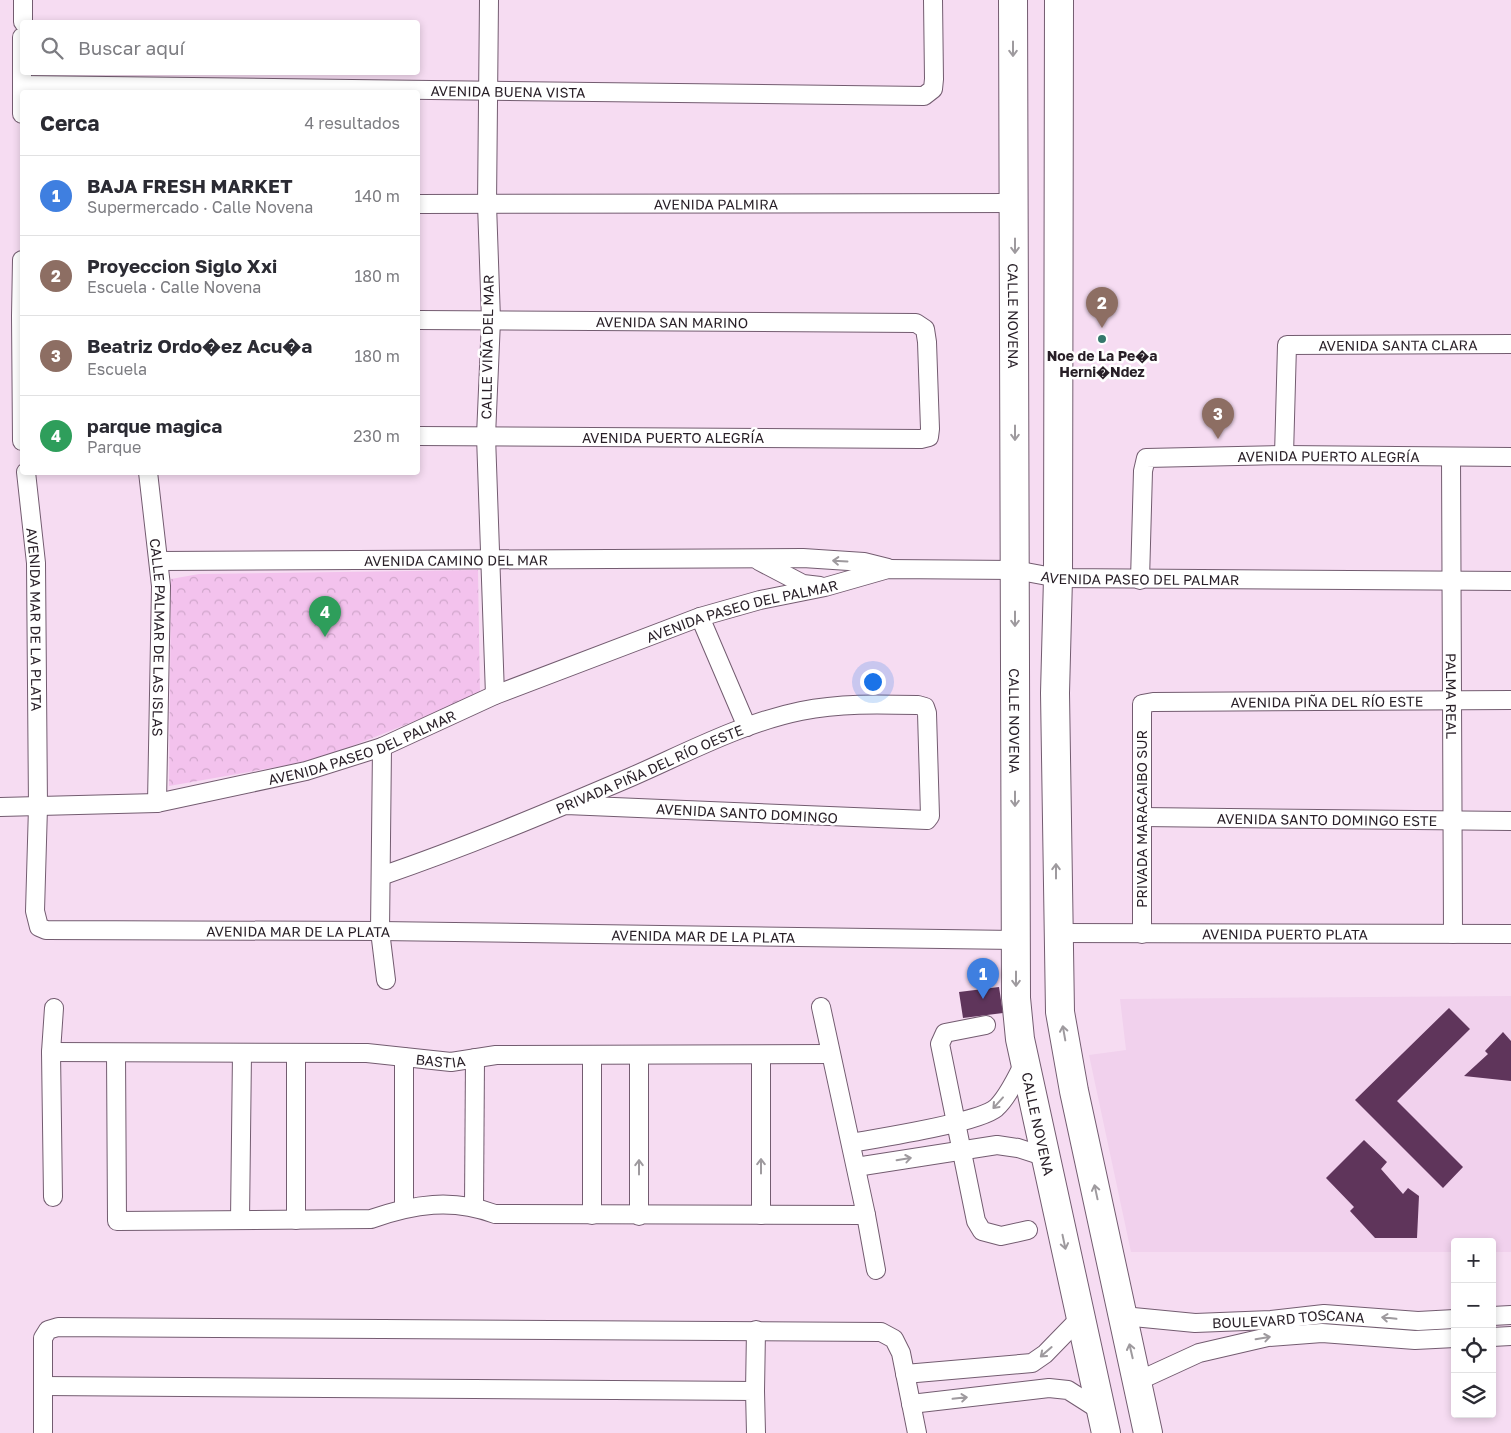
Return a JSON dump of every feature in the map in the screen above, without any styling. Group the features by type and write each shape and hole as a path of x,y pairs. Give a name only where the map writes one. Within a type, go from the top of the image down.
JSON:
{"main road":[{"name":"CALLE NOVENA","path":"1013,0 1016,998 1020,1039 1103,1422"},
{"path":"1059,0 1058,578 1055,693 1057,933 1060,1012 1074,1091 1148,1433"}],"street":[{"path":"23,0 23,20"},
{"name":"CALLE VIÑA DEL MAR","path":"489,0 487,204 490,320 486,436 489,558 496,695"},
{"name":"AVENIDA BUENA VISTA","path":"420,90 924,96 933,89 933,0"},
{"path":"22,75 22,90"},
{"name":"AVENIDA BUENA VISTA","path":"22,85 410,90"},
{"name":"AVENIDA PALMIRA","path":"420,204 1015,203"},
{"name":"AVENIDA SAN MARINO","path":"420,320 916,323 925,329 927,342 929,437"},
{"name":"AVENIDA SANTA CLARA","path":"1284,455 1286,345 1511,344"},
{"name":"AVENIDA PUERTO ALEGRÍA","path":"420,436 912,439 929,437"},
{"name":"AVENIDA PUERTO ALEGRÍA","path":"1140,580 1143,471 1146,458 1284,455 1451,458 1511,457"},
{"name":"PALMA REAL","path":"1451,458 1453,934"},
{"name":"AVENIDA MAR DE LA PLATA","path":"26,475 36,563 38,807 35,911 39,928 46,930 380,931 1015,940"},
{"name":"CALLE PALMAR DE LAS ISLAS","path":"148,475 160,561 157,803"},
{"name":"AVENIDA CAMINO DEL MAR","path":"160,561 489,558 754,559 864,562 888,568"},
{"path":"754,559 766,568 771,579 769,590 760,600"},
{"name":"AVENIDA CAMINO DEL MAR","path":"754,559 803,584 825,587"},
{"name":"AVENIDA PASEO DEL PALMAR","path":"0,807 157,803 306,771 382,747 496,695 700,617 760,600 825,587 888,568 1015,570 1058,578 1140,580 1511,581"},
{"path":"700,617 747,726"},
{"name":"AVENIDA PIÑA DEL RÍO ESTE","path":"1142,704 1153,702 1511,700"},
{"name":"PRIVADA PIÑA DEL RÍO OESTE","path":"381,876 446,854 566,805 747,726 800,711 853,703 918,705 925,707 927,713 930,816 927,820"},
{"name":"PRIVADA MARACAIBO SUR","path":"1142,704 1142,934"},
{"path":"382,747 380,931 386,980"},
{"name":"AVENIDA SANTO DOMINGO","path":"566,805 927,820"},
{"name":"AVENIDA SANTO DOMINGO ESTE","path":"1142,817 1511,821"},
{"name":"AVENIDA PUERTO PLATA","path":"1057,933 1511,934"},
{"path":"821,1007 851,1143 876,1270"},
{"path":"53,1197 52,1052 54,1008"},
{"path":"986,1025 945,1033 940,1044 961,1150 976,1221 982,1231 1001,1236 1028,1230"},
{"name":"BASTIA","path":"52,1052 367,1053 451,1062 496,1055 830,1054"},
{"path":"116,1053 117,1221 371,1219 404,1207 426,1205 474,1206 496,1214 640,1216 866,1215"},
{"path":"240,1220 242,1053"},
{"path":"296,1053 296,1220"},
{"path":"592,1055 592,1215"},
{"path":"761,1055 761,1215"},
{"path":"639,1056 640,1216"},
{"path":"404,1057 404,1207"},
{"path":"474,1206 475,1058"},
{"path":"851,1143 973,1118 995,1108 1008,1092 1025,1062"},
{"path":"856,1167 997,1145 1018,1148 1046,1157"},
{"name":"BOULEVARD TOSCANA","path":"1123,1316 1195,1323 1324,1314 1418,1321 1451,1319"},
{"path":"1496,1316 1511,1315"},
{"path":"905,1374 1032,1363 1045,1354 1081,1317"},
{"path":"1415,1340 1418,1321"},
{"path":"1227,1322 1231,1344"},
{"path":"43,1433 43,1338 48,1330 58,1327 881,1332 894,1340 901,1353 917,1433"},
{"path":"756,1330 756,1433"},
{"name":"BOULEVARD TOSCANA","path":"1138,1381 1199,1353 1231,1344 1268,1337 1322,1333 1415,1340 1451,1338"},
{"path":"1496,1337 1511,1336"},
{"path":"1005,1366 1009,1393"},
{"path":"43,1386 755,1391"},
{"path":"911,1404 1049,1388 1068,1390 1103,1422"}],"shaded area":[{"path":"1511,996 1511,1252 1496,1252 1496,1238 1451,1238 1451,1252 1131,1252 1089,1055 1126,1050 1120,999"}],"green space":[{"path":"478,570 480,695 317,760 169,786 171,579 199,574"}],"building":[{"path":"999,987 1003,1013 963,1018 959,992"},
{"path":"1449,1008 1470,1029 1397,1101 1463,1167 1443,1188 1355,1100"},
{"path":"1503,1032 1511,1041 1511,1081 1464,1076 1488,1054 1485,1051"},
{"path":"1364,1140 1387,1162 1381,1169 1403,1194 1408,1188 1419,1196 1417,1238 1375,1238 1350,1211 1354,1207 1326,1178"}],"place":[{"name":"Proyeccion Siglo Xxi","path":"1102,328"},
{"name":"Noe de La Pe�a Herni�Ndez","path":"1102,339"},
{"name":"Beatriz Ordo�ez Acu�a","path":"1218,439"},
{"name":"parque magica","path":"325,637"},
{"name":"BAJA FRESH MARKET","path":"983,999"}]}
